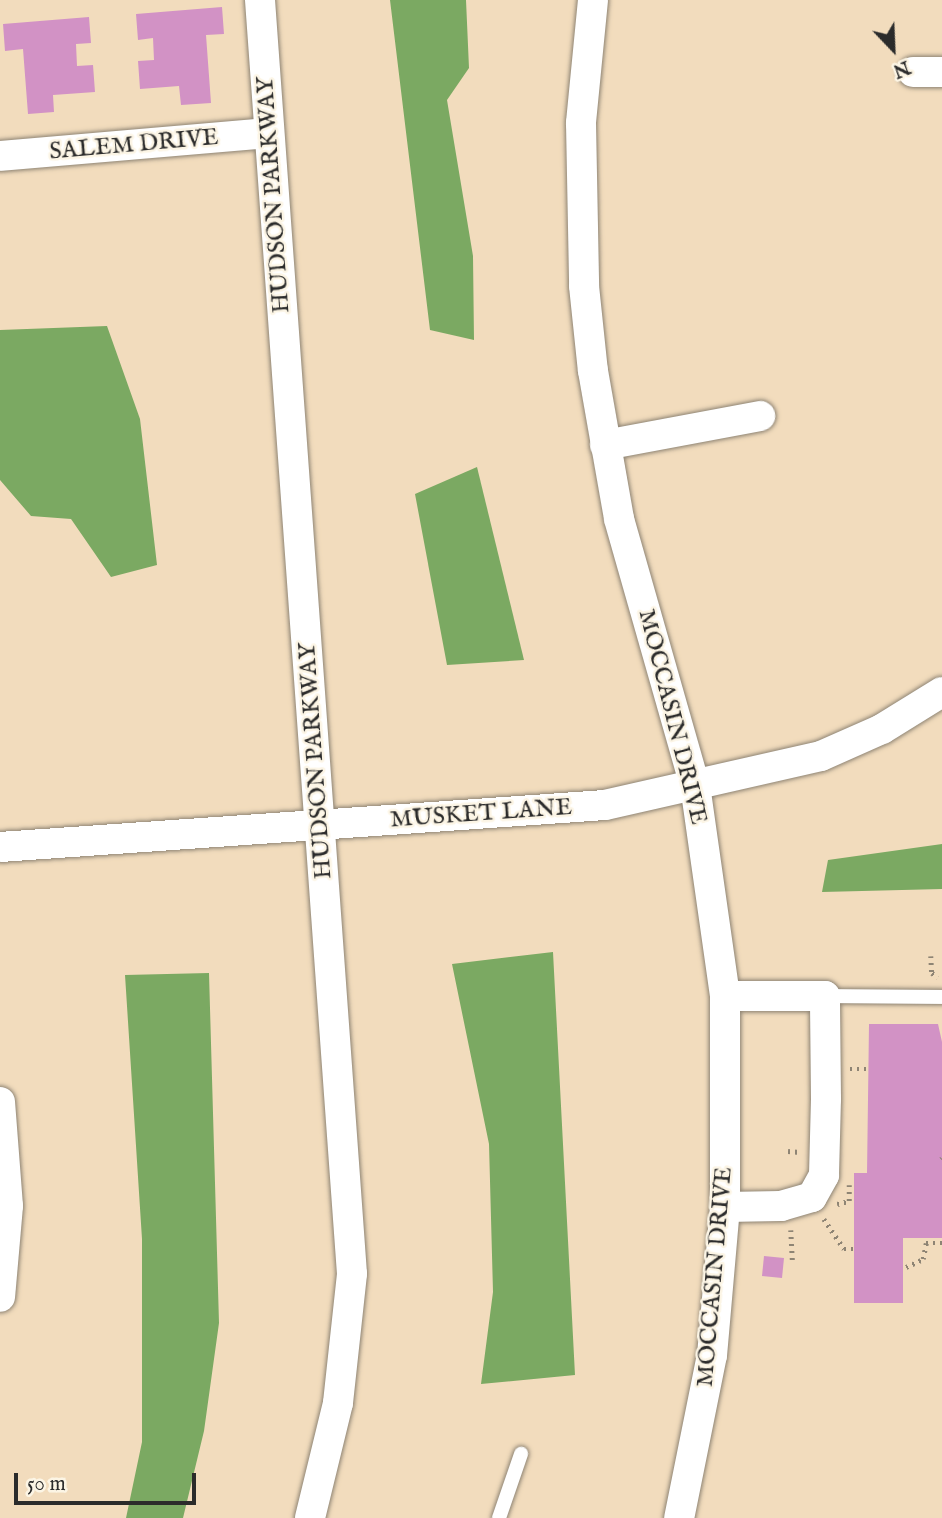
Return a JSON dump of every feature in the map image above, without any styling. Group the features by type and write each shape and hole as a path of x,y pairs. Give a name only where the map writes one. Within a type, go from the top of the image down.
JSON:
{"street":[{"name":"HUDSON PARKWAY","path":"260,0 352,1274 338,1403 316,1516"},
{"name":"MOCCASIN DRIVE","path":"593,0 581,123 582,237 590,347 619,519 695,785 725,996 725,1207 712,1355 679,1518"},
{"name":"SALEM DRIVE","path":"0,156 268,133"},
{"path":"605,444 760,416"},
{"name":"MUSKET LANE","path":"0,847 605,805 821,756 882,729 942,692"},
{"path":"725,996 825,996 826,1140 820,1187 799,1203 725,1207"},
{"path":"0,1102 8,1206 0,1297"}],"lane":[{"path":"825,996 942,997"},
{"path":"499,1518 521,1454"}],"path":[{"path":"931,956 932,973 942,979"},
{"path":"846,1069 867,1069"},
{"path":"820,1213 844,1249 854,1249"},
{"path":"791,1223 793,1264"},
{"path":"906,1267 923,1259 926,1243 942,1243"}],"green space":[{"path":"390,0 466,0 469,68 447,100 473,256 474,340 430,330"},
{"path":"107,326 140,419 157,565 111,577 71,519 31,516 0,480 0,330"},
{"path":"477,467 524,660 447,665 415,494"},
{"path":"942,844 942,889 822,892 828,860"},
{"path":"553,952 575,1375 481,1384 493,1292 489,1144 452,964"},
{"path":"209,973 219,1323 204,1431 183,1518 126,1518 142,1442 142,1239 125,975"}],"building":[{"path":"222,7 224,34 206,35 211,103 181,105 179,86 140,89 138,61 154,60 153,38 138,40 136,14"},
{"path":"89,17 91,43 76,44 77,66 93,65 95,92 53,95 54,112 28,114 23,49 5,51 3,24"},
{"path":"869,1024 938,1024 942,1042 942,1238 903,1238 903,1303 854,1303 854,1173 867,1173"},
{"path":"764,1256 784,1258 782,1278 762,1276"}]}
